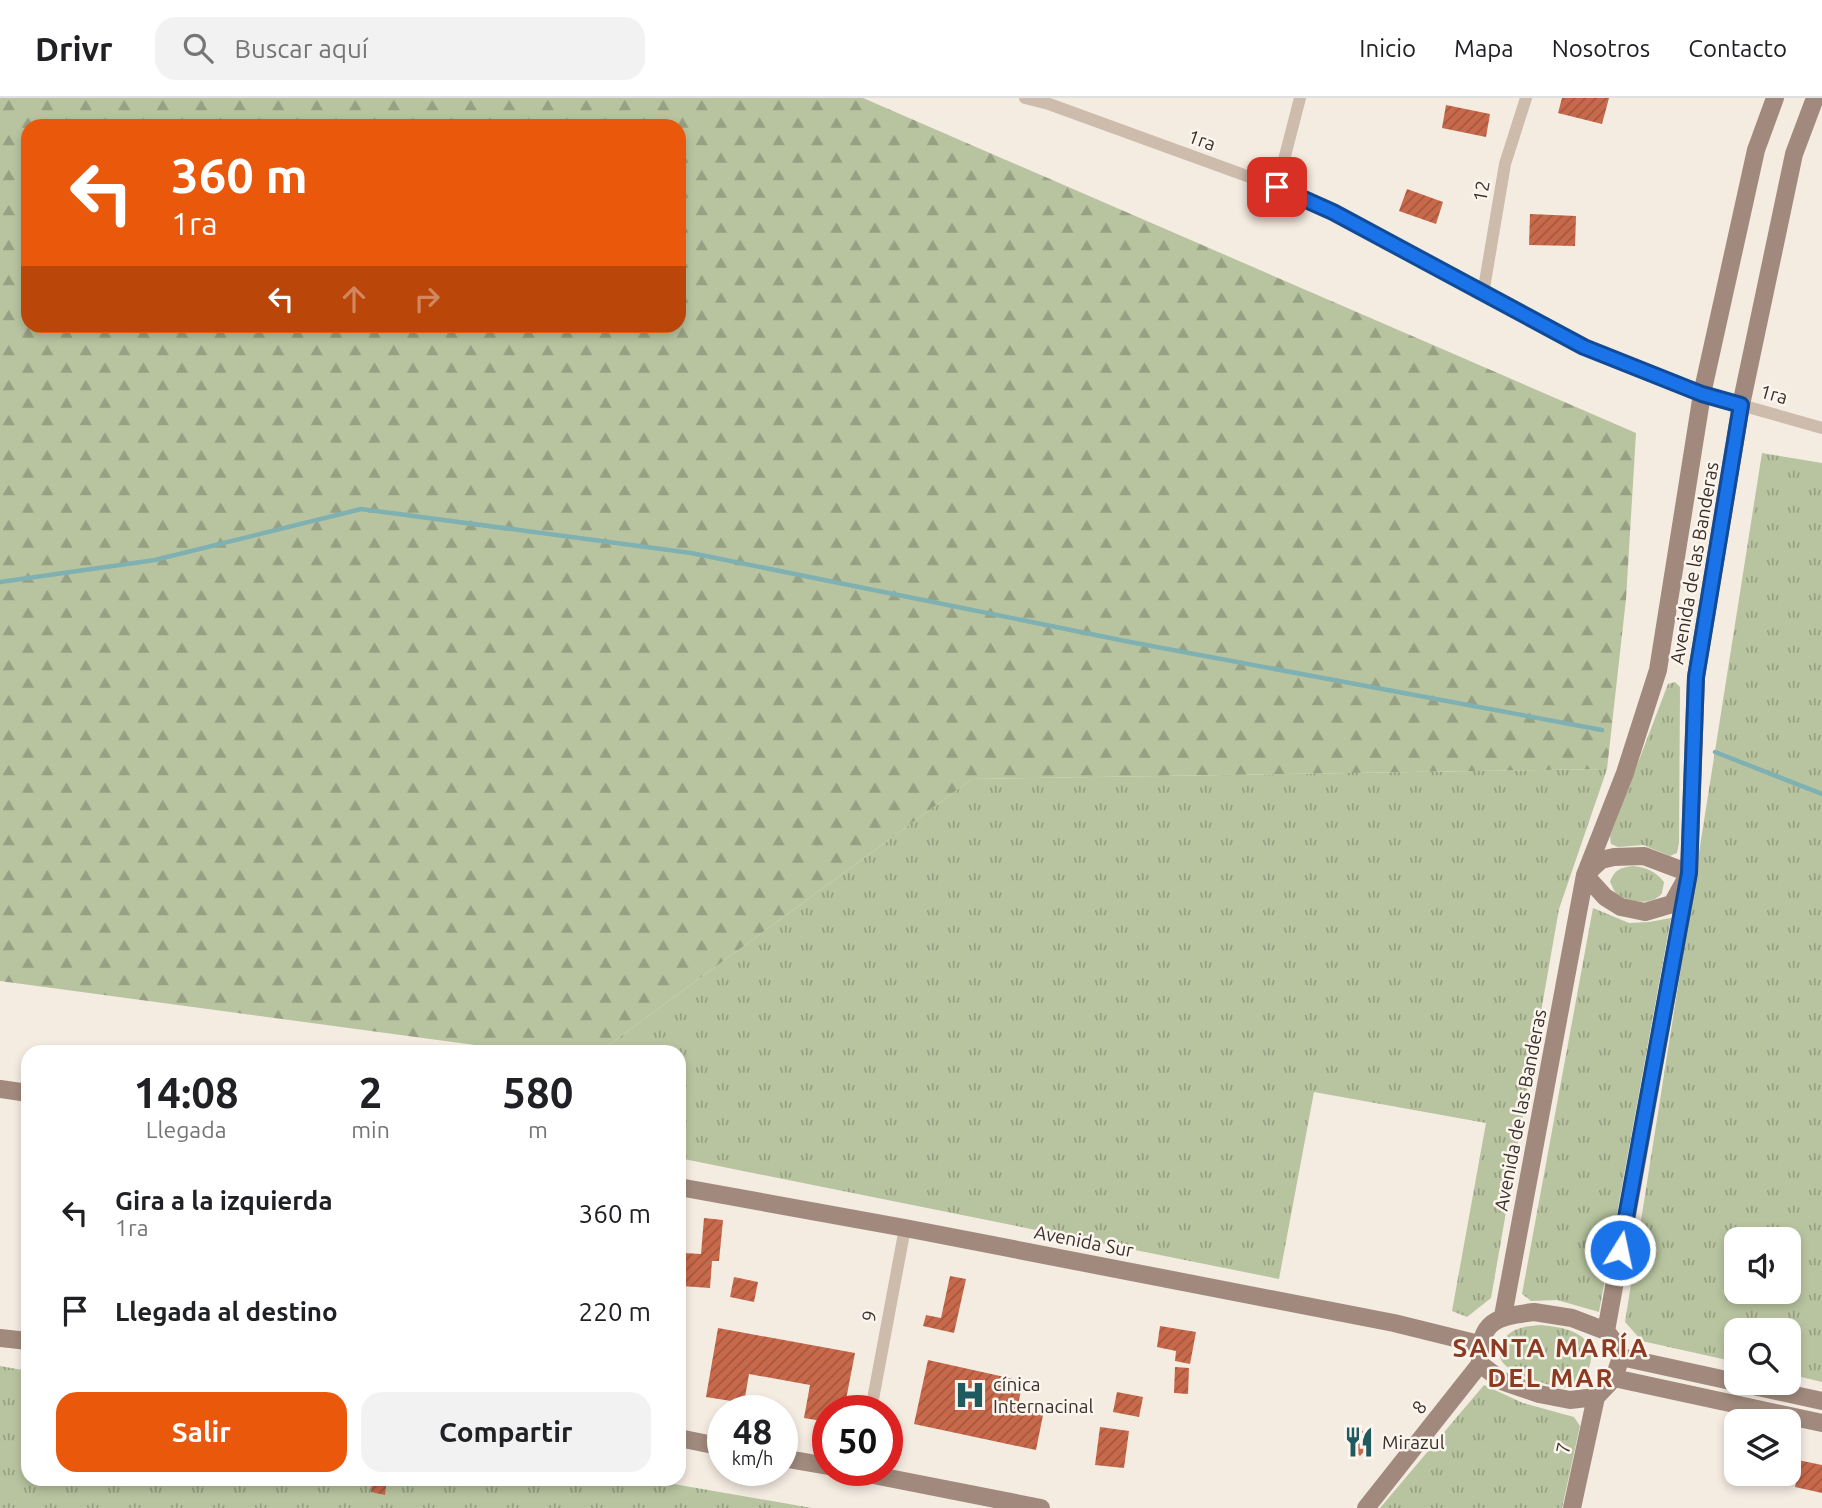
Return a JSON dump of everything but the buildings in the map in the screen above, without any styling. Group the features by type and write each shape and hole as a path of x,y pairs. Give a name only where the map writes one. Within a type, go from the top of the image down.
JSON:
{"main road":[{"name":"Avenida de las Banderas","path":"1503,1316 1585,875 1625,773 1658,670 1702,394 1756,150 1775,98"},
{"name":"Avenida de las Banderas","path":"1606,1331 1689,873 1696,677 1741,405 1794,154 1815,98"},
{"path":"1644,856 1689,873 1672,904 1645,912 1621,907 1605,897 1585,875 1601,860 1644,856"},
{"path":"0,1089 21,1092"},
{"name":"Avenida Sur","path":"686,1188 1394,1323 1479,1344"},
{"path":"1534,1312 1572,1318 1606,1331 1616,1344 1621,1357 1614,1378 1596,1397 1570,1400 1539,1394 1504,1382 1480,1364 1479,1344 1489,1325 1503,1316 1534,1312"},
{"path":"0,1338 21,1340"},
{"path":"1621,1357 1822,1401"},
{"name":"8","path":"1366,1508 1480,1364"},
{"path":"1614,1378 1822,1423"},
{"name":"7","path":"1572,1508 1596,1397"},
{"path":"686,1439 707,1444"},
{"path":"903,1481 1041,1508"}],"street":[{"name":"1ra","path":"1025,98 1050,101 1277,187 1333,212 1584,347 1702,394 1822,428"},
{"path":"1277,187 1300,98"},
{"name":"12","path":"1483,293 1505,164 1527,98"},
{"name":"9","path":"874,1395 905,1228"}],"green space":[{"path":"0,98 863,98 1636,433 1626,599 1607,769 972,779 609,1045 475,1045 0,981"},
{"path":"1762,453 1822,463 1822,1382 1801,1377 1801,1318 1724,1318 1724,1359 1642,1341 1625,1322"},
{"path":"1675,682 1680,687 1677,853 1670,856 1643,845 1618,847 1611,844 1610,836 1668,684"},
{"path":"1607,769 1559,909 1491,1298 1467,1317 1452,1311 1486,1123 1314,1092 1279,1279 686,1159 686,1045 609,1045 972,779"},
{"path":"1633,866 1651,871 1664,882 1662,893 1658,897 1638,902 1615,892 1610,882 1614,874"},
{"path":"1593,908 1629,923 1671,918 1599,1312 1557,1300 1531,1301 1522,1294"},
{"path":"1542,1325 1572,1331 1587,1342 1591,1355 1589,1369 1576,1385 1563,1387 1536,1381 1510,1369 1502,1361 1502,1343 1510,1333"},
{"path":"0,1366 21,1370 21,1486 685,1486 812,1508 0,1508"},
{"path":"1484,1385 1523,1403 1574,1417 1580,1426 1562,1508 1380,1508"}],"waterway":[{"path":"0,582 155,560 361,509 691,553 1130,642 1602,730"},
{"path":"1715,752 1822,794"}],"place":[{"name":"cínica Internacinal","path":"970,1395"},
{"name":"Mirazul","path":"1359,1442"}],"district":[{"name":"SANTA MARÍA DEL MAR","path":"1551,1363"}],"route":[{"path":"1277,187 1333,212 1584,347 1702,394 1741,405 1696,677 1689,873 1620,1250"}]}
